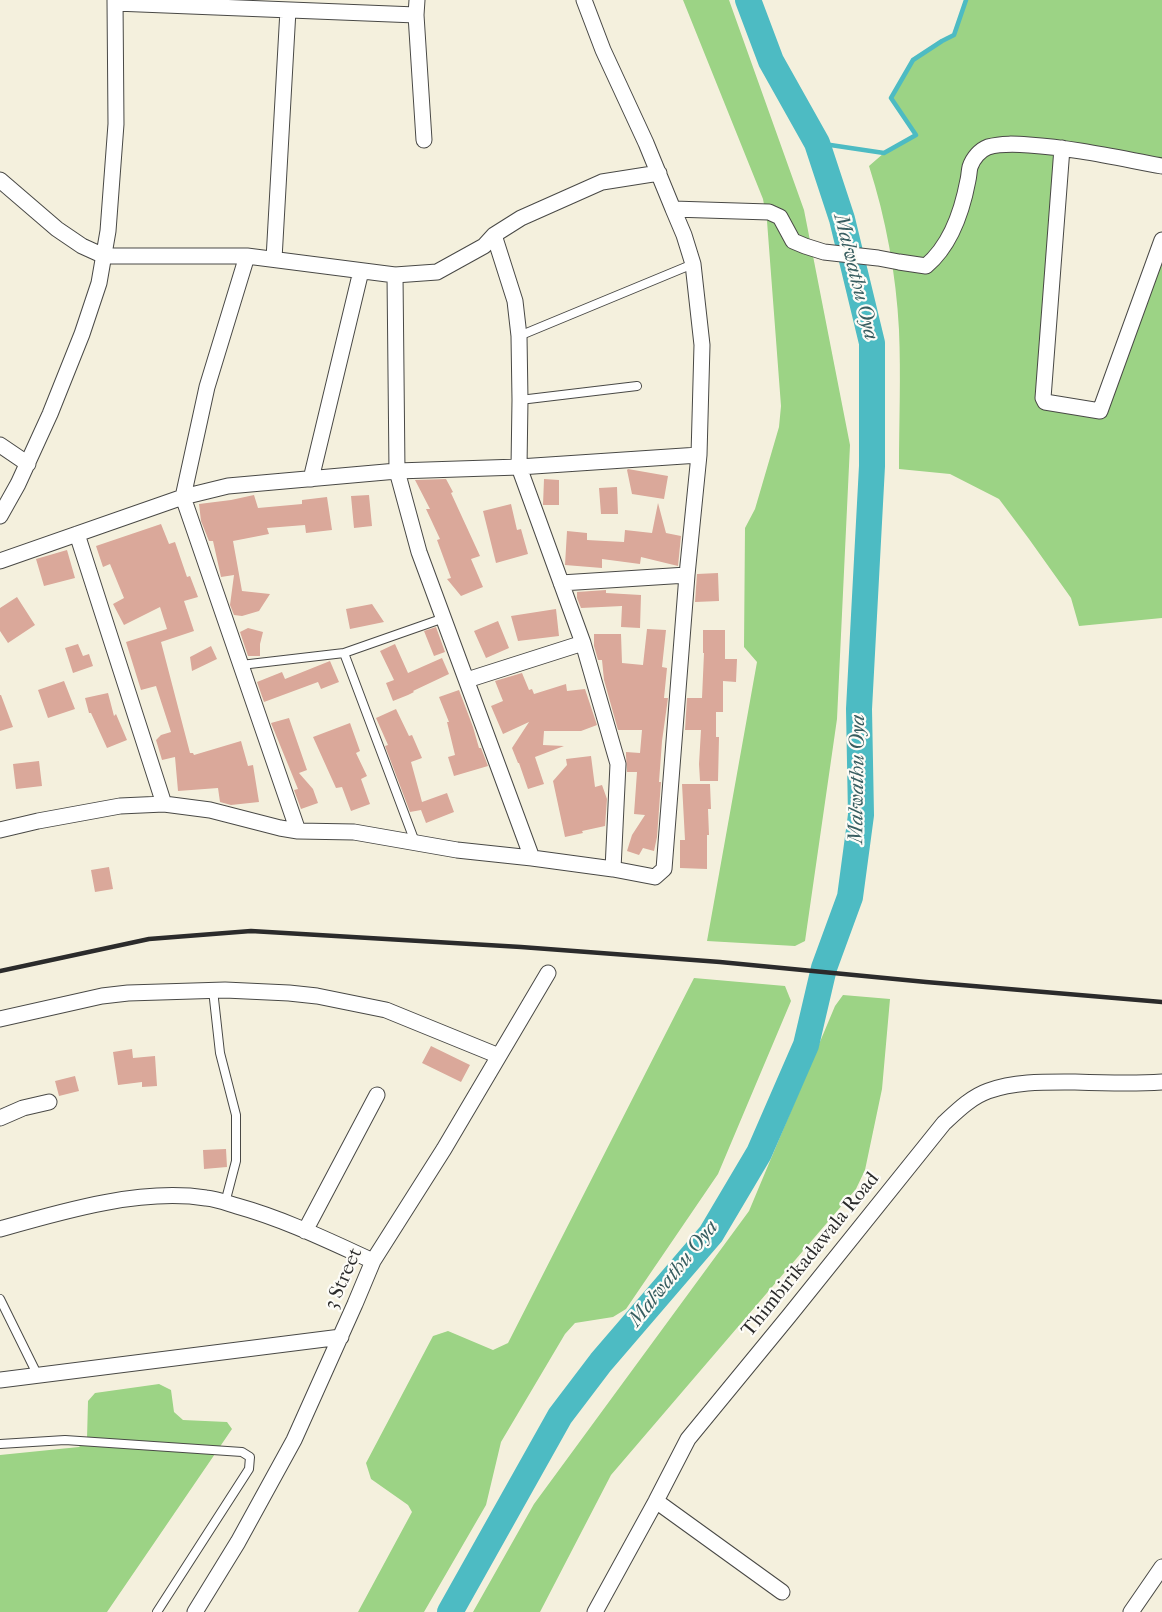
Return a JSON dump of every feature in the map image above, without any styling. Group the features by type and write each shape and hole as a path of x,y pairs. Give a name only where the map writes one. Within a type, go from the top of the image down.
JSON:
{"street":[{"path":"0,830 120,806 164,804 210,810 298,831 354,832 457,850 532,858 656,877 664,869 687,575 699,455 702,345 693,264 684,235 659,173 603,51 584,0"},
{"path":"0,516 28,464 82,334 96,291 104,256 116,124 115,2 288,10 416,8 424,141"},
{"path":"274,259 288,10"},
{"path":"673,208 769,212 780,217 794,241 824,252 926,266 937,257 949,238 957,220 970,167 976,155 986,147 1005,144 1062,148 1162,166"},
{"path":"1062,148 1042,398 1045,402 1100,411 1162,240"},
{"path":"0,180 57,229 82,246 104,256 247,255 395,275 437,272 484,246 495,235 521,218 602,182 659,173"},
{"path":"495,235 515,301 519,336 519,467 583,643 618,764 613,869"},
{"path":"247,255 207,387 183,497 298,831"},
{"path":"312,480 361,271"},
{"path":"395,275 397,471 419,552 532,858"},
{"path":"0,445 28,464"},
{"path":"0,561 183,497 228,486 397,471 519,467 699,455"},
{"path":"77,534 164,804"},
{"path":"561,583 687,575"},
{"path":"467,680 583,643"},
{"name":"3 Street","path":"195,1612 238,1542 294,1440 373,1261 444,1149 548,973"},
{"path":"0,1019 102,996 128,993 251,990 317,996 386,1010 499,1056"},
{"name":"Thimbirikadawala Road","path":"595,1612 688,1438 944,1123 963,1106 987,1091 1015,1085 1043,1082 1162,1082"},
{"path":"305,1231 376,1095"},
{"path":"0,1119 23,1108 49,1102"},
{"path":"0,1229 112,1200 169,1195 207,1198 252,1210 373,1261"},
{"path":"0,1380 341,1337"},
{"path":"656,1501 782,1592"},
{"path":"1131,1612 1162,1567"}],"lane":[{"path":"519,336 693,264"},
{"path":"520,400 637,386"},
{"path":"241,665 344,653 444,618"},
{"path":"344,653 415,842"},
{"path":"213,990 220,1053 236,1115 236,1161 225,1203"},
{"path":"0,1299 38,1376"},
{"path":"0,1444 65,1440 242,1452 250,1457 249,1469 157,1612"}],"green space":[{"path":"683,0 729,0 804,210 850,445 837,719 805,941 795,946 707,941 757,662 744,647 745,528 755,509 779,427 781,406 767,221 763,199"},
{"path":"966,0 1162,0 1162,166 1062,148 1043,398 1100,411 1162,240 1162,618 1079,626 1071,598 999,499 950,474 899,469 898,309 885,226 869,166 884,153 915,136 891,98 913,60 954,35"},
{"path":"694,978 785,986 791,1001 718,1174 626,1309 613,1317 575,1323 565,1334 501,1442 486,1505 424,1612 358,1612 412,1512 408,1505 371,1479 366,1463 433,1336 448,1331 493,1350 508,1343"},
{"path":"843,995 890,999 882,1089 865,1170 856,1189 611,1475 540,1612 473,1612 534,1504 749,1211 835,1006"},
{"path":"159,1384 171,1390 174,1412 183,1420 227,1422 232,1429 107,1612 0,1612 0,1455 79,1447 87,1439 88,1401 95,1393"}],"building":[{"path":"628,469 668,476 664,499 632,494"},
{"path":"446,479 480,556 471,559 483,587 461,596 447,579 451,578 437,540 440,539 426,509 430,509 415,480"},
{"path":"544,479 559,480 559,505 543,505"},
{"path":"617,487 618,514 601,514 599,488"},
{"path":"254,495 258,508 302,504 302,500 327,497 332,530 306,533 305,525 267,528 269,534 233,541 242,591 270,594 259,611 242,616 234,615 230,605 234,575 221,577 213,541 209,541 201,521 199,504"},
{"path":"369,495 372,526 354,528 351,496"},
{"path":"658,503 666,533 681,536 678,566 641,557 640,564 602,559 602,568 565,565 567,531 587,533 587,540 624,542 625,530 652,533"},
{"path":"511,504 517,530 521,529 528,554 496,563 483,511"},
{"path":"161,524 169,544 175,542 187,577 190,576 198,597 184,601 194,631 161,642 190,753 194,755 241,741 248,766 253,765 259,802 231,805 220,802 218,788 178,791 175,757 162,760 156,740 161,735 171,732 156,686 141,690 126,642 167,629 160,607 124,625 113,604 124,598 110,564 103,567 96,546"},
{"path":"67,550 75,578 44,586 36,559"},
{"path":"718,573 719,601 695,602 697,574"},
{"path":"606,590 606,593 641,595 640,628 621,627 622,606 581,608 577,592"},
{"path":"17,597 35,625 8,643 0,631 0,608"},
{"path":"372,604 384,622 350,629 346,609"},
{"path":"556,609 559,636 518,641 511,616"},
{"path":"498,621 509,648 486,658 474,631"},
{"path":"436,627 445,652 434,656 424,631"},
{"path":"248,628 263,632 260,656 248,656 240,632"},
{"path":"647,629 666,630 662,667 667,668 664,698 668,698 662,741 657,837 654,851 643,848 639,855 627,851 632,835 645,815 634,814 637,772 627,772 626,752 640,753 642,730 618,730 604,680 602,660 598,660 594,646 594,634 621,634 622,663 643,665"},
{"path":"703,630 725,630 725,659 737,659 736,682 723,681 723,712 716,712 716,737 719,737 718,781 700,781 701,730 685,730 687,698 702,698"},
{"path":"78,644 83,656 89,654 93,666 73,673 65,648"},
{"path":"395,644 408,673 442,658 449,674 393,701 386,683 394,680 380,651"},
{"path":"211,646 217,659 192,671 190,657"},
{"path":"330,661 339,682 321,689 318,682 264,702 257,682 282,672 285,679"},
{"path":"522,673 529,690 532,689 534,694 566,684 567,691 585,689 597,725 581,731 544,731 543,745 564,746 535,757 544,784 528,789 512,748 529,722 503,734 491,706 503,701 495,681"},
{"path":"64,681 75,709 48,718 38,690"},
{"path":"459,690 479,748 488,766 454,776 448,757 455,755 447,722 449,722 439,697"},
{"path":"108,693 114,716 116,714 127,740 107,748 89,713 85,698"},
{"path":"0,695 13,727 0,731"},
{"path":"396,709 409,736 412,735 422,758 411,762 422,802 447,793 454,812 426,823 421,810 410,812 385,746 388,745 376,718"},
{"path":"289,718 307,770 299,773 313,789 318,803 301,809 294,790 298,789 271,723"},
{"path":"350,723 360,751 356,753 367,776 361,779 370,804 351,811 342,787 336,788 313,737"},
{"path":"591,756 595,787 602,785 607,799 605,826 565,837 553,781 567,765 566,759"},
{"path":"39,761 42,786 16,789 13,764"},
{"path":"682,784 710,784 711,809 708,809 707,869 680,868 680,840 685,840"},
{"path":"109,867 113,889 95,892 91,870"},
{"path":"431,1046 470,1065 461,1082 422,1063"},
{"path":"132,1049 133,1058 155,1056 157,1086 142,1087 142,1082 118,1085 113,1052"},
{"path":"75,1076 79,1091 59,1096 55,1081"},
{"path":"226,1149 227,1167 204,1169 203,1150"}],"waterway":[{"name":"Malwathu Oya","path":"450,1612 560,1416 601,1362 711,1234 759,1153 806,1045 824,968 850,897 861,815 859,709 872,466 872,343 842,219 817,143 771,61 748,0"},
{"path":"817,143 884,153 916,135 891,98 913,60 954,35 966,0"}],"railway":[{"path":"0,971 149,939 251,931 521,947 720,962 1162,1002"}]}
